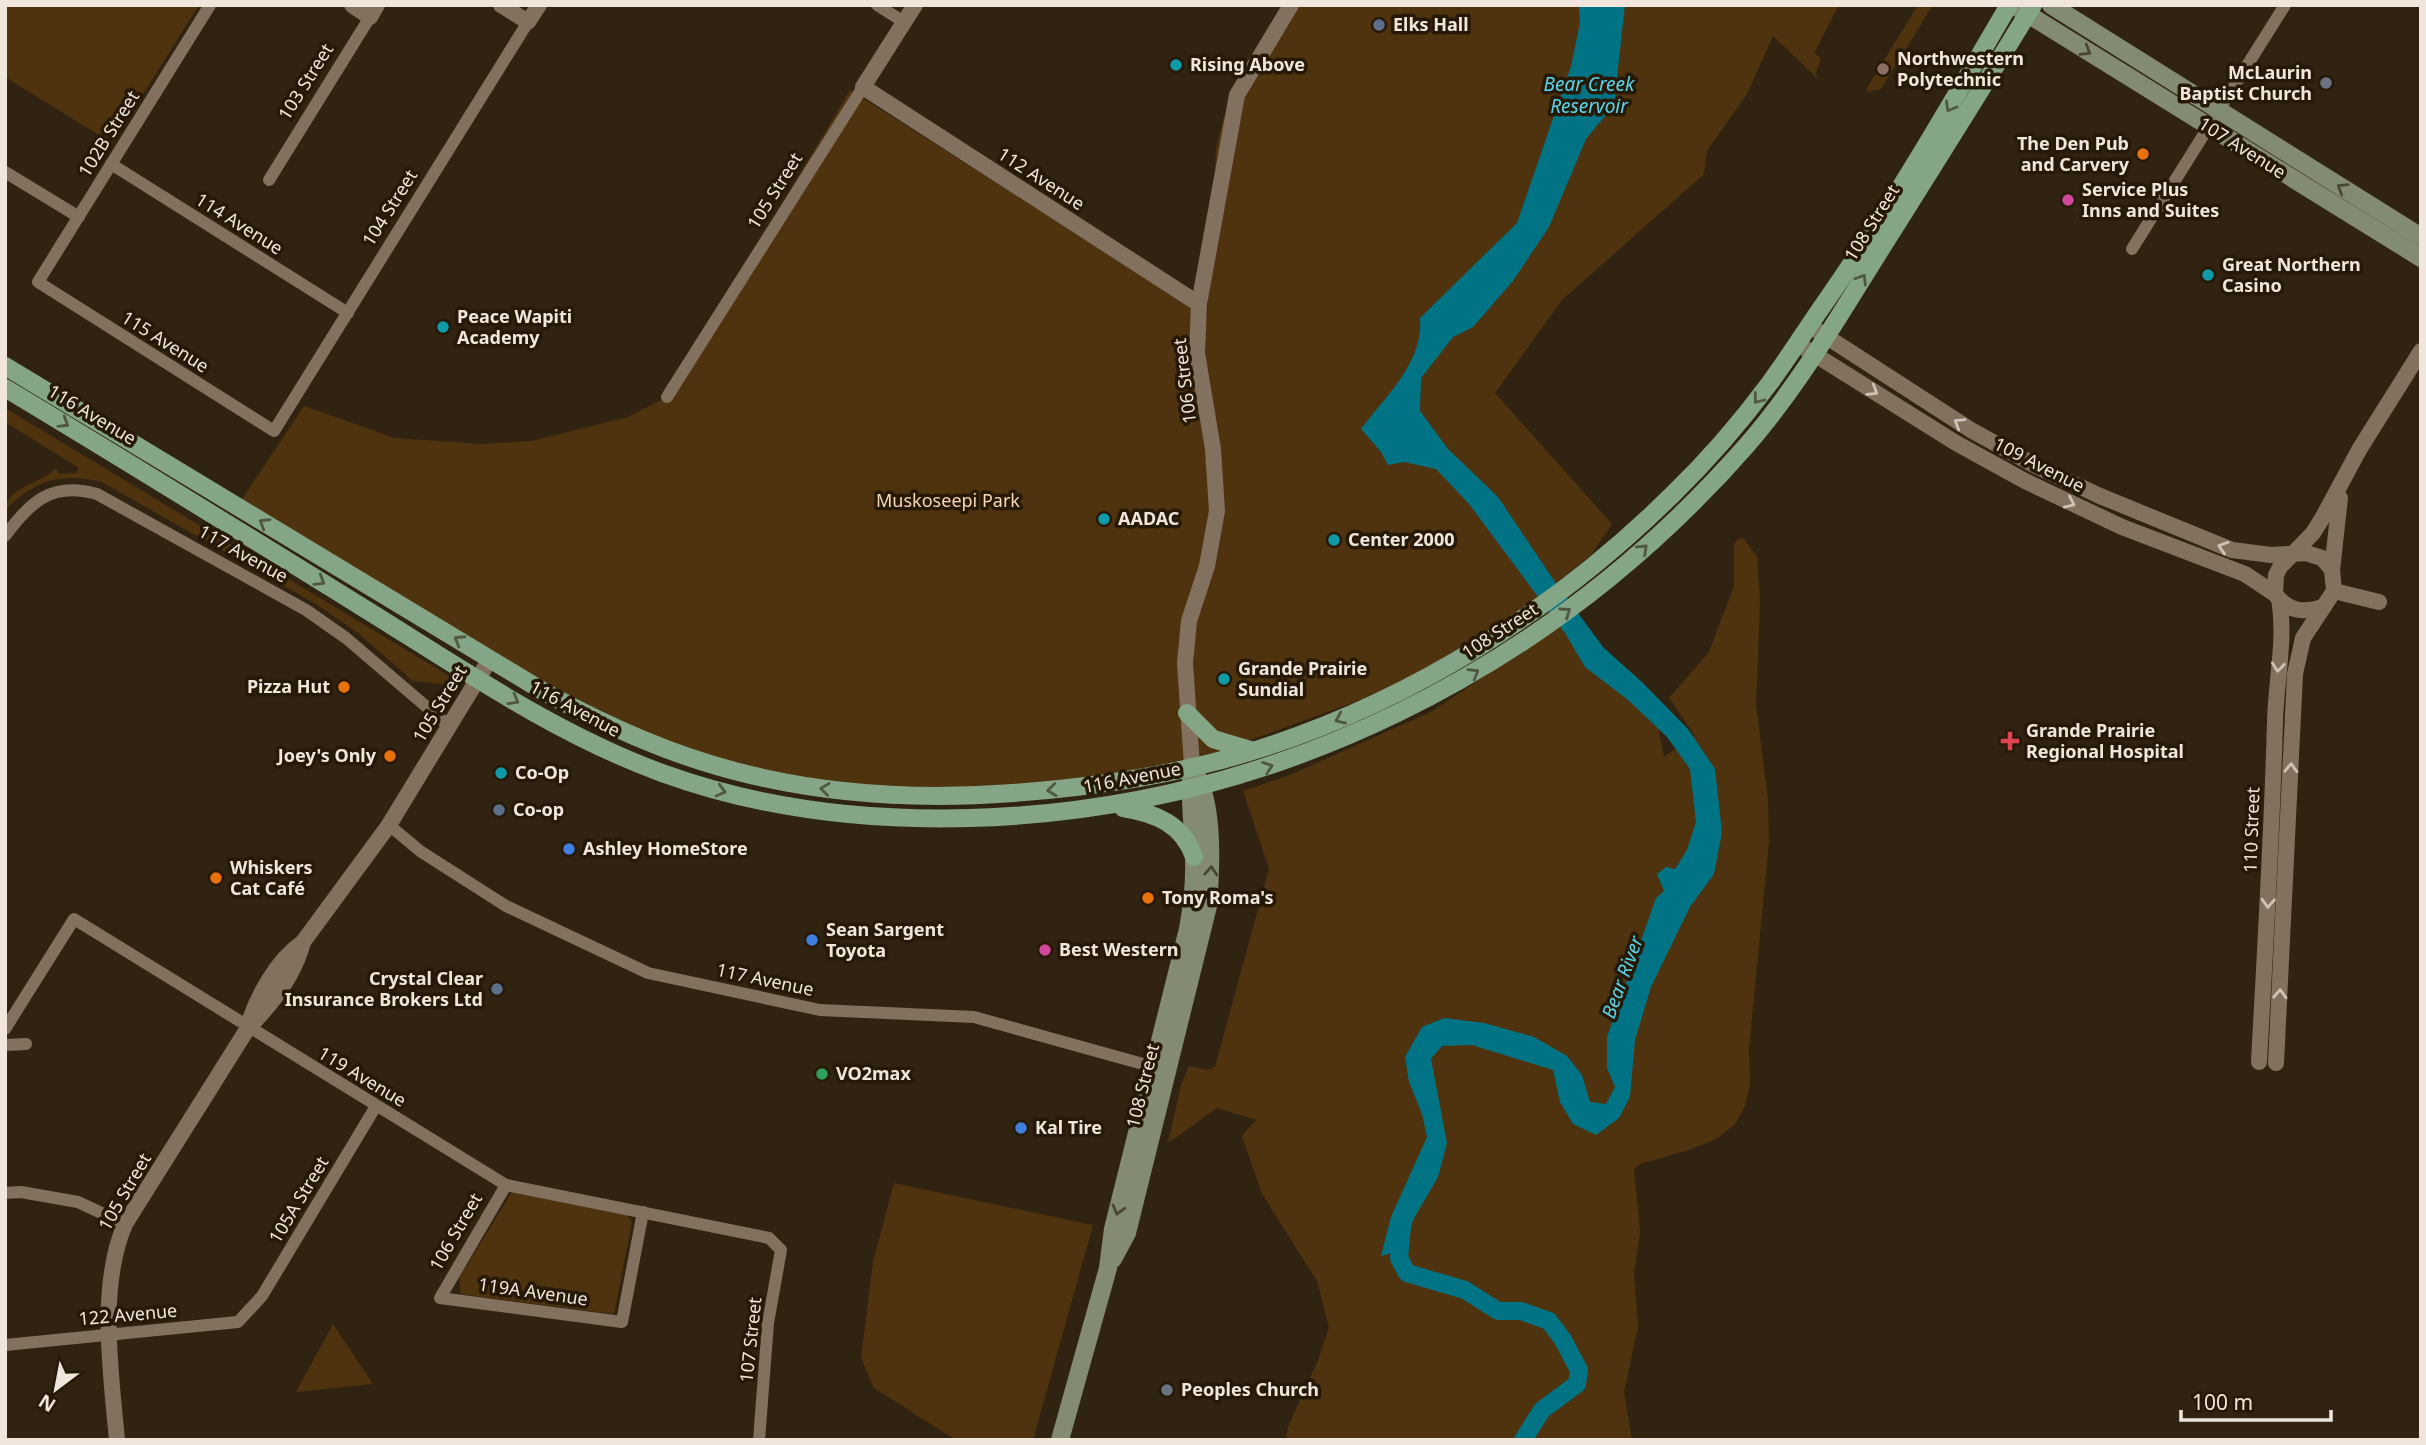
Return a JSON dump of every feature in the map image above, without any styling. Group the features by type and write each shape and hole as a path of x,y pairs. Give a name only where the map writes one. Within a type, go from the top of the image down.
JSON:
{"main road":[{"name":"107 Avenue","path":"2051,5 2421,237"},
{"name":"107 Avenue","path":"2021,8 2421,258"},
{"name":"108 Street","path":"1192,766 1254,751 1322,727 1378,702 1470,652 1528,615 1580,577 1658,508 1712,453 1755,402 1857,258 1901,187 2021,8"},
{"name":"108 Street","path":"1196,788 1294,758 1389,718 1472,674 1592,594 1677,517 1728,466 1772,414 1815,355 2021,8"},
{"path":"2323,199 2350,209 2421,250"},
{"name":"116 Avenue","path":"5,366 583,713 656,745 732,771 806,786 884,794 1000,794 1080,787 1192,766"},
{"name":"116 Avenue","path":"5,388 478,680 569,731 627,759 697,784 767,802 835,813 920,819 1025,816 1105,806 1196,788"},
{"path":"1186,713 1213,738 1224,744 1254,751"},
{"path":"1192,766 1196,788"},
{"name":"108 Street","path":"1162,1069 1194,887 1196,788"},
{"name":"108 Street","path":"1060,1440 1108,1268 1113,1229 1208,905 1212,863 1196,788"},
{"path":"1105,806 1147,812 1162,818 1180,831 1190,844 1195,857"}],"street":[{"name":"102B Street","path":"38,282 209,5"},
{"path":"352,5 373,11"},
{"path":"501,5 528,22"},
{"name":"104 Street","path":"274,431 539,5"},
{"path":"877,5 904,22"},
{"name":"105 Street","path":"667,397 915,5"},
{"name":"106 Street","path":"1192,766 1186,713 1185,663 1189,621 1208,566 1217,510 1213,449 1197,354 1199,304 1237,94 1292,5"},
{"path":"2132,249 2285,5"},
{"name":"103 Street","path":"268,180 373,11"},
{"name":"112 Avenue","path":"863,87 1199,304"},
{"name":"114 Avenue","path":"111,164 348,313"},
{"path":"5,172 79,217"},
{"name":"115 Avenue","path":"38,282 274,431"},
{"name":"109 Avenue","path":"1810,326 1971,430 2087,490 2218,546 2244,552 2291,555"},
{"name":"109 Avenue","path":"1797,344 1956,443 2025,481 2122,527 2245,575 2277,597"},
{"path":"2346,472 2335,523 2332,570 2334,591 2323,607 2306,612 2296,611 2277,597 2276,575 2313,533 2346,472 2421,351"},
{"name":"117 Avenue","path":"5,536 18,517 48,495 72,489 104,497 306,610 346,638 449,726"},
{"path":"2291,555 2314,554 2328,563 2332,570"},
{"path":"2334,591 2379,602"},
{"name":"110 Street","path":"2259,1062 2280,643 2277,597"},
{"name":"110 Street","path":"2276,1063 2295,674 2303,638 2323,607"},
{"name":"105 Street","path":"117,1440 108,1334 115,1248 125,1224 248,1028 255,1003 289,952 303,942 389,825 490,659"},
{"name":"117 Avenue","path":"389,825 420,851 506,906 648,973 820,1010 974,1017 1162,1069"},
{"name":"119 Avenue","path":"5,1029 74,919 506,1185 761,1236 777,1244"},
{"path":"5,1045 26,1044"},
{"name":"105A Street","path":"249,1310 262,1296 376,1106"},
{"name":"106 Street","path":"440,1298 506,1185"},
{"path":"5,1193 21,1192 78,1202 125,1224"},
{"name":"119A Avenue","path":"440,1298 622,1322 643,1212"},
{"name":"107 Street","path":"759,1440 768,1323 780,1250 777,1244"},
{"name":"122 Avenue","path":"5,1345 238,1322 249,1310"}],"green space":[{"path":"5,5 199,5 112,143 5,77"},
{"name":"Muskoseepi Park","path":"1287,5 1839,5 1814,53 1821,58 1816,73 1819,80 1773,36 1747,94 1707,151 1704,174 1562,300 1495,393 1612,524 1591,555 1518,613 1401,683 1160,773 1041,791 806,786 619,730 242,499 304,406 395,438 482,444 532,441 628,417 667,397 850,90 1207,317 1216,148 1223,119"},
{"path":"1918,5 1933,5 1881,89 1867,92 1867,88"},
{"path":"5,408 446,674 453,682 450,685 413,681 358,633 316,604 102,482 73,478 49,481 26,492 5,511 11,496 56,468 59,474 76,473 79,468 5,422"},
{"path":"1743,538 1757,556 1760,603 1756,704 1768,800 1769,842 1749,1048 1750,1085 1745,1106 1736,1123 1718,1138 1689,1150 1640,1164 1634,1169 1640,1232 1634,1274 1638,1327 1624,1392 1632,1440 1286,1440 1288,1427 1318,1360 1329,1327 1317,1281 1262,1194 1242,1136 1256,1120 1217,1108 1168,1143 1181,1085 1189,1066 1208,1070 1215,1067 1269,869 1243,791 1292,774 1431,712 1570,619 1653,703 1664,757 1695,736 1669,698 1709,652 1734,586 1734,545 1738,539"},
{"path":"894,1183 1093,1225 1033,1440 956,1440 874,1388 861,1358 873,1262"},
{"path":"513,1190 625,1213 632,1222 614,1314 461,1294 459,1278"},
{"path":"333,1324 373,1384 296,1392"}],"water":[{"name":"Bear Creek Reservoir","path":"1579,5 1625,5 1614,105 1586,139 1549,227 1513,281 1473,327 1453,337 1421,378 1420,411 1448,449 1498,497 1603,647 1688,729 1715,769 1722,832 1714,874 1690,907 1651,987 1635,1040 1630,1097 1619,1118 1596,1135 1573,1124 1560,1102 1553,1070 1472,1045 1442,1046 1431,1059 1447,1143 1438,1177 1413,1220 1406,1249 1381,1256 1391,1217 1427,1137 1422,1114 1409,1082 1405,1057 1422,1027 1444,1018 1484,1023 1534,1037 1567,1056 1582,1075 1590,1102 1606,1104 1615,1087 1607,1068 1607,1037 1656,898 1664,891 1657,874 1666,867 1675,869 1687,850 1696,822 1690,769 1667,737 1628,700 1585,667 1565,633 1469,504 1436,469 1404,462 1388,465 1381,452 1361,429 1409,364 1420,334 1420,318 1517,223 1571,66 1580,23"}],"waterway":[{"name":"Bear River","path":"1402,1227 1399,1258 1407,1273 1465,1290 1498,1311 1521,1311 1549,1321 1563,1340 1579,1370 1577,1384 1542,1410 1523,1440"}],"place":[{"name":"Elks Hall","path":"1379,25"},
{"name":"Rising Above","path":"1176,65"},
{"name":"Northwestern Polytechnic","path":"1883,69"},
{"name":"McLaurin Baptist Church","path":"2326,83"},
{"name":"The Den Pub and Carvery","path":"2143,154"},
{"name":"Service Plus Inns and Suites","path":"2068,200"},
{"name":"Great Northern Casino","path":"2208,275"},
{"name":"Peace Wapiti Academy","path":"443,327"},
{"name":"AADAC","path":"1104,519"},
{"name":"Center 2000","path":"1334,540"},
{"name":"Grande Prairie Sundial","path":"1224,679"},
{"name":"Pizza Hut","path":"344,687"},
{"name":"Grande Prairie Regional Hospital","path":"2010,741"},
{"name":"Joey's Only","path":"390,756"},
{"name":"Co-Op","path":"501,773"},
{"name":"Co-op","path":"499,810"},
{"name":"Ashley HomeStore","path":"569,849"},
{"name":"Whiskers Cat Café","path":"216,878"},
{"name":"Tony Roma's","path":"1148,898"},
{"name":"Sean Sargent Toyota","path":"812,940"},
{"name":"Best Western","path":"1045,950"},
{"name":"Crystal Clear Insurance Brokers Ltd","path":"497,989"},
{"name":"VO2max","path":"822,1074"},
{"name":"Kal Tire","path":"1021,1128"},
{"name":"Peoples Church","path":"1167,1390"}]}
